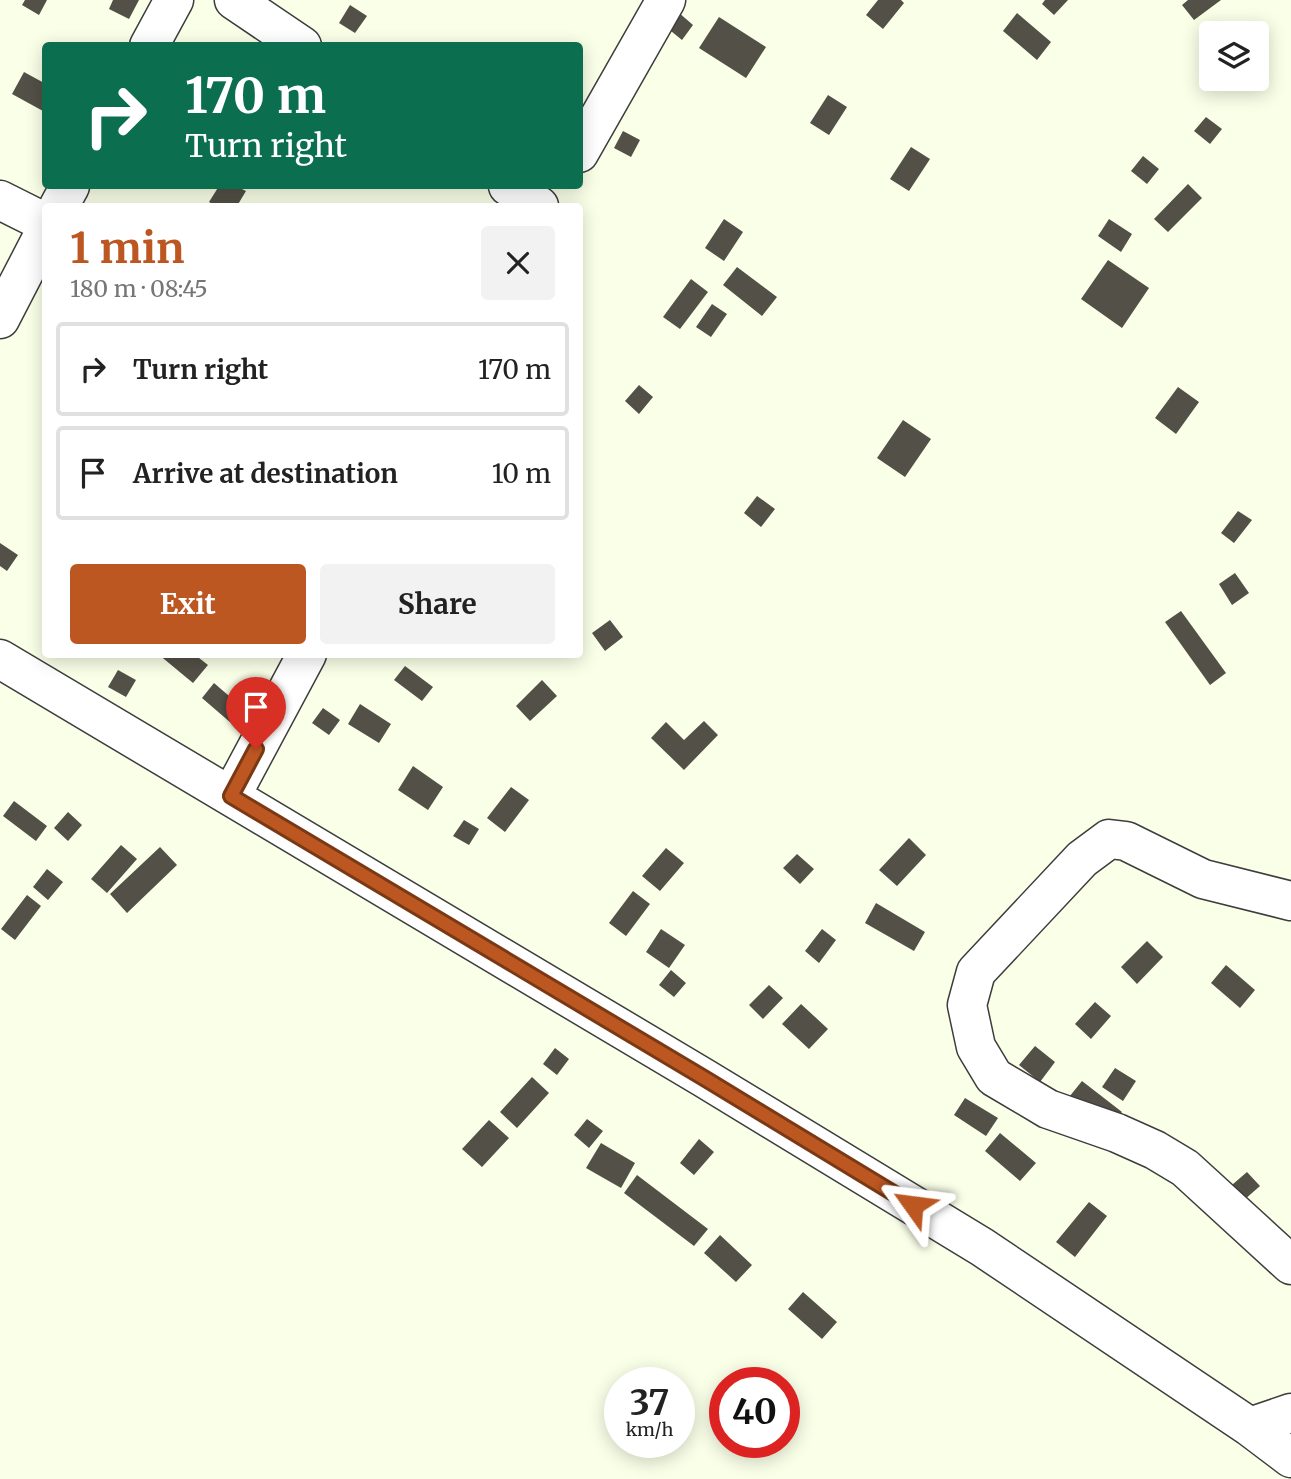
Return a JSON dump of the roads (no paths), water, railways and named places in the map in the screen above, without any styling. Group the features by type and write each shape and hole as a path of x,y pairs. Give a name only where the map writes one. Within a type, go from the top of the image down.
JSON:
{"street":[{"path":"151,42 174,0"},
{"path":"234,0 296,42"},
{"path":"583,146 666,0"},
{"path":"513,189 534,203"},
{"path":"0,200 42,221"},
{"path":"0,319 42,238"},
{"path":"231,796 305,658"},
{"path":"0,659 704,1078 982,1247 1250,1427 1291,1458"},
{"path":"1291,901 1203,879 1126,841 1108,839 1082,859 976,972 967,1005 975,1047 994,1077 1048,1109 1117,1133 1155,1150 1185,1168 1291,1265"},
{"path":"1250,1427 1291,1413"}]}
